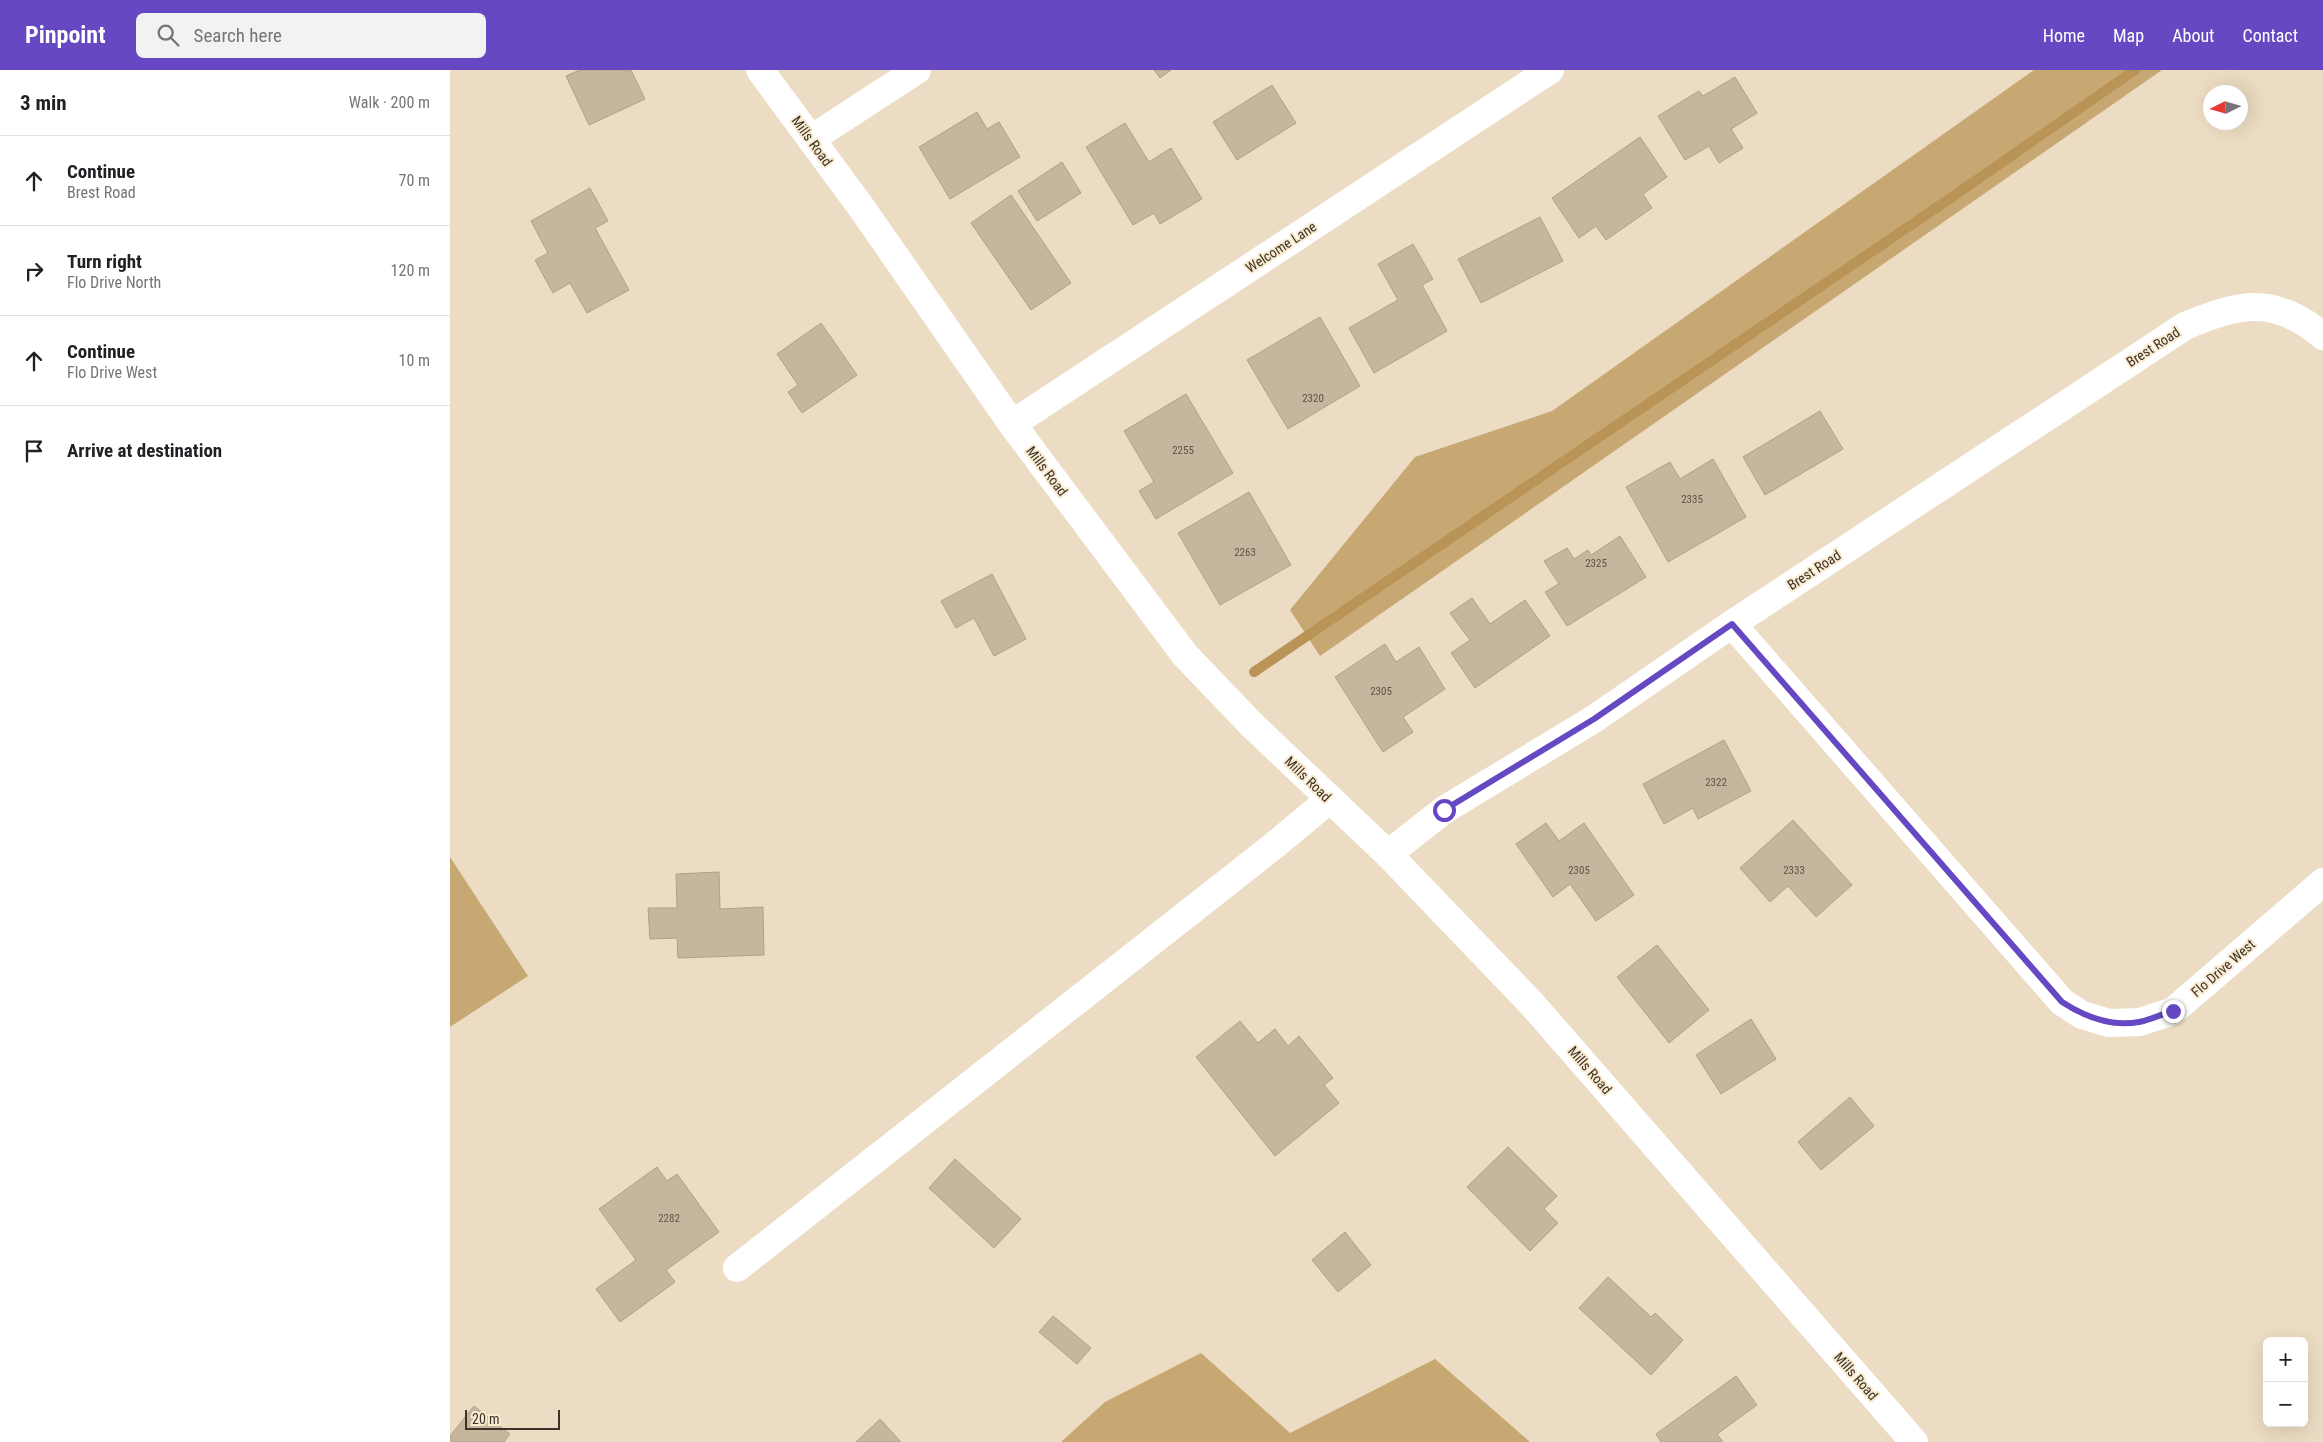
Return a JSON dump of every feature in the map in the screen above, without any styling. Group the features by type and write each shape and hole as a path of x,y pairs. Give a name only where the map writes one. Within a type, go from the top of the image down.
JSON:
{"street":[{"name":"Mills Road","path":"760,70 811,139 1012,424 1185,655 1251,724 1388,854 1532,1003 1914,1442"},
{"path":"811,139 917,70"},
{"name":"Welcome Lane","path":"1012,424 1550,70"},
{"name":"Brest Road","path":"1388,854 1444,810 1594,719 1732,624 2185,326 2219,312 2251,306 2287,312 2323,336"},
{"name":"Flo Drive West","path":"1732,624 2062,1002 2082,1016 2109,1023 2140,1022 2173,1011 2323,882"},
{"path":"737,1268 1240,873 1330,799"}],"shaded area":[{"path":"2034,70 2162,70 1320,656 1290,610 1415,457 1552,411"},
{"path":"450,857 528,976 450,1027"},
{"path":"1201,1353 1290,1433 1435,1359 1530,1442 1061,1442 1105,1402"}],"building":[{"path":"580,70 631,70 645,99 589,125 566,76"},
{"path":"1154,70 1171,70 1160,78"},
{"path":"1735,77 1757,113 1731,129 1743,148 1719,163 1709,146 1685,160 1658,116 1699,91 1703,96"},
{"path":"1272,85 1296,123 1237,160 1213,122"},
{"path":"977,112 987,129 999,122 1020,157 950,199 919,147"},
{"path":"1125,123 1149,162 1171,148 1202,199 1160,224 1154,213 1133,225 1086,147"},
{"path":"1640,137 1667,177 1643,194 1652,208 1606,240 1596,226 1579,238 1552,198"},
{"path":"1062,162 1081,193 1037,221 1018,191"},
{"path":"590,188 608,221 595,228 629,290 587,313 570,283 553,293 535,260 548,253 531,221"},
{"path":"1011,195 1071,283 1031,310 971,223"},
{"path":"1540,217 1563,261 1481,303 1458,259"},
{"path":"1413,244 1433,279 1422,285 1447,331 1374,373 1349,328 1398,300 1378,264"},
{"path":"1320,317 1360,386 1288,429 1247,360"},
{"path":"821,323 857,375 802,413 788,392 798,385 777,354"},
{"path":"1186,394 1233,473 1156,519 1139,491 1154,482 1124,431"},
{"path":"1820,411 1843,449 1765,495 1743,457"},
{"path":"1713,459 1746,517 1668,562 1626,487 1670,462 1680,479"},
{"path":"1249,492 1291,565 1220,605 1178,533"},
{"path":"1620,536 1646,577 1567,626 1545,592 1559,584 1544,561 1567,548 1574,559 1588,550 1591,555"},
{"path":"992,574 1026,639 994,656 974,618 956,628 941,601"},
{"path":"1472,598 1490,624 1525,600 1550,636 1475,688 1451,653 1470,640 1450,613"},
{"path":"1385,644 1396,662 1419,647 1445,689 1403,717 1413,732 1383,752 1335,677"},
{"path":"1724,740 1751,791 1698,819 1693,808 1664,824 1643,784"},
{"path":"1793,820 1852,885 1816,917 1788,886 1770,902 1740,868"},
{"path":"1546,823 1559,841 1584,823 1634,895 1596,921 1570,884 1553,897 1516,844"},
{"path":"719,872 720,909 763,907 764,955 678,958 677,938 650,939 648,908 677,908 676,874"},
{"path":"1657,945 1709,1010 1669,1043 1617,977"},
{"path":"1751,1019 1776,1059 1721,1094 1696,1055"},
{"path":"1240,1021 1258,1043 1275,1029 1288,1046 1299,1036 1333,1078 1324,1085 1339,1103 1275,1156 1196,1057"},
{"path":"1850,1097 1874,1126 1821,1170 1798,1142"},
{"path":"1508,1147 1557,1196 1544,1209 1558,1223 1530,1251 1467,1187"},
{"path":"955,1159 1021,1219 994,1248 929,1188"},
{"path":"657,1167 667,1181 677,1174 719,1232 666,1270 675,1282 620,1322 596,1289 636,1260 599,1209"},
{"path":"1345,1232 1371,1265 1338,1292 1312,1260"},
{"path":"1608,1277 1651,1317 1655,1313 1683,1340 1651,1375 1579,1308"},
{"path":"1053,1316 1091,1348 1077,1364 1039,1332"},
{"path":"1736,1376 1757,1405 1717,1434 1723,1442 1661,1442 1656,1434"},
{"path":"474,1406 510,1434 504,1442 450,1442 450,1436"},
{"path":"880,1419 901,1442 856,1442"}],"waterway":[{"path":"1254,672 1955,195 2135,70"}],"route":[{"path":"1444,810 1594,719 1732,624 2062,1002 2082,1016 2109,1023 2140,1022 2173,1011"}]}
